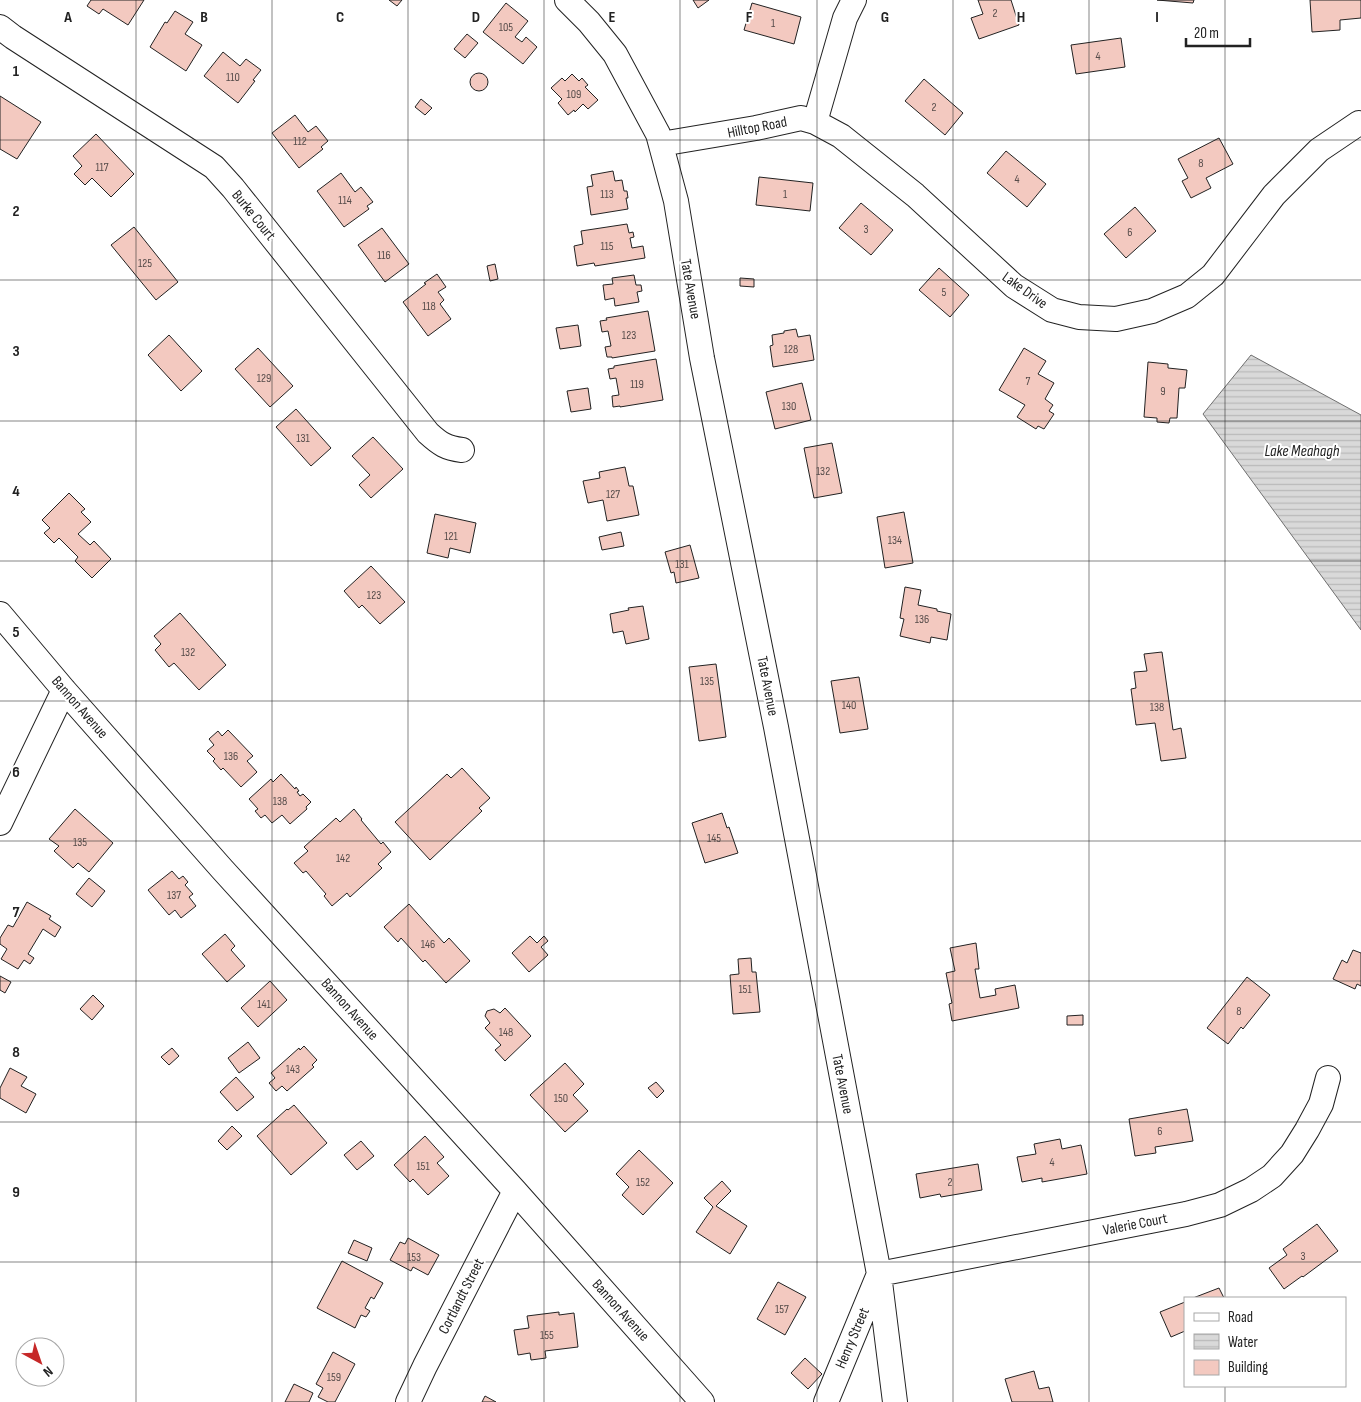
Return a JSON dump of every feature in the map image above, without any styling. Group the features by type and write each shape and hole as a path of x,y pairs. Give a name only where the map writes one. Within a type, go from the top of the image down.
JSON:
{"street":[{"name":"Tate Avenue","path":"566,0 590,22 616,54 658,134 676,201 702,358 778,736 879,1274 895,1402"},
{"path":"815,122 845,18 854,0"},
{"name":"Burke Court","path":"0,27 214,167 233,188 428,433 440,444 462,450"},
{"name":"Hilltop Road","path":"661,144 756,128 801,118 815,122"},
{"name":"Lake Drive","path":"815,122 841,136 915,195 1014,286 1052,310 1079,317 1116,319 1152,311 1187,296 1213,275 1274,195 1319,150 1359,123"},
{"name":"Bannon Avenue","path":"0,614 64,690 222,869 515,1192 702,1402"},
{"path":"0,823 64,690"},
{"name":"Valerie Court","path":"879,1274 1176,1216 1220,1205 1251,1190 1272,1176 1292,1154 1321,1104 1328,1078"},
{"name":"Cortlandt Street","path":"408,1402 515,1192"},
{"name":"Henry Street","path":"826,1402 879,1274"}],"water":[{"name":"Lake Meahagh","path":"1251,355 1361,415 1361,630 1203,414"}],"building":[{"path":"91,0 144,0 128,25 103,9 99,14 87,6"},
{"path":"389,0 402,0 397,6"},
{"path":"693,0 709,0 698,8"},
{"path":"978,0 1011,0 1019,25 979,39 971,18 983,14"},
{"path":"1157,0 1194,0 1193,3"},
{"path":"1310,0 1361,0 1361,18 1340,20 1340,30 1312,32"},
{"path":"506,3 528,21 515,37 522,42 526,37 537,47 523,64 483,32"},
{"path":"752,3 801,17 794,44 744,30"},
{"path":"175,11 193,22 185,34 202,45 186,71 150,47 165,22 167,23"},
{"path":"467,34 478,43 465,58 454,49"},
{"path":"1121,38 1125,67 1076,74 1071,45"},
{"path":"223,52 240,66 246,59 261,70 238,103 204,76"},
{"path":"479,73 485,76 488,82 485,88 479,91 473,88 470,82 473,76"},
{"path":"572,74 579,81 582,78 588,85 585,87 598,100 588,109 583,104 575,112 574,110 568,115 558,103 562,99 551,88 562,78 565,81"},
{"path":"924,79 963,113 945,135 905,101"},
{"path":"0,96 41,122 17,159 0,149"},
{"path":"421,99 432,108 425,115 415,107"},
{"path":"295,115 308,132 316,126 328,141 321,147 323,149 299,168 272,133"},
{"path":"96,134 134,174 111,197 92,178 85,185 74,174 82,166 73,156"},
{"path":"1219,138 1233,164 1206,178 1211,188 1191,198 1182,181 1188,178 1178,159"},
{"path":"1006,151 1046,184 1027,207 987,173"},
{"path":"613,171 615,181 622,180 624,191 627,191 628,209 591,215 587,187 593,186 591,175"},
{"path":"341,173 355,192 361,187 373,202 367,206 369,209 344,227 317,191"},
{"path":"759,177 813,183 810,211 756,205"},
{"path":"861,203 893,230 871,255 839,228"},
{"path":"1135,207 1156,231 1126,258 1104,234"},
{"path":"627,224 629,233 633,232 634,237 630,238 632,248 643,246 645,258 595,266 594,263 577,266 574,246 583,244 581,231"},
{"path":"134,227 178,282 156,300 111,245"},
{"path":"382,228 409,264 385,282 358,245"},
{"path":"495,264 498,279 490,281 487,266"},
{"path":"939,268 969,295 950,317 919,290"},
{"path":"437,274 446,287 438,292 444,300 440,304 451,319 428,336 403,302"},
{"path":"634,275 636,285 641,285 642,291 637,292 639,302 615,306 614,298 605,300 603,285 613,284 612,278"},
{"path":"740,278 754,279 754,287 740,286"},
{"path":"648,311 655,351 612,358 607,357 605,347 611,346 608,331 602,332 600,321 607,320 606,318"},
{"path":"578,325 581,346 560,349 556,328"},
{"path":"796,329 798,337 810,335 814,360 773,367 770,346 773,345 772,335"},
{"path":"169,335 202,371 181,391 148,355"},
{"path":"258,348 293,386 270,407 235,369"},
{"path":"1024,348 1046,361 1038,374 1054,383 1045,399 1053,405 1049,411 1054,414 1044,429 1038,426 1036,429 1017,417 1025,405 999,390"},
{"path":"656,359 663,400 613,407 612,396 619,395 616,378 610,379 608,369 614,368 614,366"},
{"path":"1148,362 1168,364 1168,368 1187,370 1185,388 1179,388 1177,418 1170,418 1169,423 1157,422 1157,418 1144,417"},
{"path":"802,383 811,420 775,429 766,392"},
{"path":"588,388 591,409 571,412 567,391"},
{"path":"296,409 331,448 311,466 276,427"},
{"path":"373,437 403,469 371,498 359,485 370,475 352,456"},
{"path":"832,443 842,493 814,498 804,448"},
{"path":"625,467 629,486 633,486 639,515 607,521 603,500 588,503 583,481 600,478 599,472"},
{"path":"69,493 85,509 81,512 91,522 78,534 90,545 94,541 111,559 92,578 75,561 78,557 59,538 54,543 44,533 50,528 42,520"},
{"path":"904,512 913,563 885,568 877,517"},
{"path":"435,514 476,523 470,553 450,548 448,558 427,553"},
{"path":"621,532 624,546 602,550 599,537"},
{"path":"690,545 699,578 676,583 674,572 671,573 665,552"},
{"path":"371,566 405,602 380,624 362,605 359,608 344,591"},
{"path":"905,587 921,590 918,605 951,614 947,640 931,637 930,643 900,636 904,619 900,618"},
{"path":"643,606 649,639 626,644 623,631 613,633 610,614 629,610 628,608"},
{"path":"180,613 226,665 199,690 174,663 169,667 155,650 161,644 154,636"},
{"path":"1162,652 1173,730 1181,728 1186,758 1161,761 1155,723 1136,725 1131,689 1136,688 1134,672 1147,671 1144,654"},
{"path":"716,664 726,737 699,741 689,667"},
{"path":"859,677 868,729 840,733 831,681"},
{"path":"228,730 253,756 247,761 257,772 241,787 223,768 221,770 213,761 215,759 207,751 214,745 209,739 218,731 222,736"},
{"path":"462,768 490,798 479,808 482,811 430,860 395,822 447,774 451,778"},
{"path":"281,774 295,789 296,787 300,796 303,794 311,802 306,807 307,809 290,824 282,815 272,823 265,815 261,818 255,811 258,809 249,799 271,779 273,782"},
{"path":"75,809 113,843 89,872 78,863 73,868 54,851 59,846 49,839"},
{"path":"354,809 381,844 383,842 391,852 378,864 382,868 350,897 347,893 332,906 324,896 326,894 306,871 303,873 294,863 308,851 304,847 336,818 340,822"},
{"path":"722,813 738,853 705,863 692,823"},
{"path":"172,871 179,879 183,876 188,882 185,885 193,894 189,897 196,906 181,918 175,910 169,915 148,890"},
{"path":"89,878 105,891 92,907 76,894"},
{"path":"27,902 51,916 49,919 61,927 55,937 43,929 28,954 34,958 30,964 24,960 18,969 1,959 7,949 0,944 0,938 8,925 13,927"},
{"path":"409,904 444,943 449,938 470,961 446,983 401,938 398,942 384,927"},
{"path":"225,934 235,946 231,950 245,966 227,982 202,954"},
{"path":"530,936 537,943 544,936 548,941 541,947 548,955 529,972 512,953"},
{"path":"976,943 979,969 975,969 980,998 996,995 995,989 1015,985 1019,1008 952,1021 949,1004 952,1003 946,973 955,971 950,948"},
{"path":"1353,950 1361,953 1361,986 1357,984 1355,989 1333,979 1342,960 1347,963"},
{"path":"751,958 752,972 756,972 760,1012 733,1014 730,975 739,974 738,959"},
{"path":"0,976 11,982 5,993 0,990"},
{"path":"1247,977 1270,995 1243,1029 1241,1027 1228,1044 1207,1028"},
{"path":"270,981 287,1000 258,1027 241,1008"},
{"path":"93,995 104,1006 92,1020 80,1009"},
{"path":"505,1008 531,1036 505,1061 495,1050 501,1045 485,1028 490,1023 485,1016 487,1011 494,1009 500,1013"},
{"path":"1083,1015 1083,1025 1067,1025 1067,1016"},
{"path":"248,1042 260,1058 239,1073 228,1058"},
{"path":"304,1046 317,1060 312,1065 314,1067 287,1091 282,1086 276,1091 269,1083 275,1078 271,1073 299,1048 300,1050"},
{"path":"172,1048 179,1056 169,1065 161,1057"},
{"path":"565,1063 584,1084 573,1095 588,1111 565,1132 530,1095"},
{"path":"10,1068 27,1077 21,1086 36,1094 26,1113 0,1098 0,1088"},
{"path":"236,1077 254,1097 237,1111 220,1092"},
{"path":"656,1082 664,1091 657,1098 648,1088"},
{"path":"294,1105 327,1143 291,1175 257,1136"},
{"path":"1187,1109 1193,1141 1155,1147 1156,1153 1135,1156 1129,1119"},
{"path":"232,1126 242,1136 227,1150 218,1141"},
{"path":"425,1136 444,1157 437,1163 449,1176 428,1195 413,1179 410,1182 394,1165"},
{"path":"1060,1139 1062,1149 1081,1145 1087,1174 1042,1182 1042,1178 1022,1182 1017,1157 1036,1154 1034,1144"},
{"path":"361,1141 374,1156 357,1170 344,1155"},
{"path":"639,1150 673,1183 643,1215 622,1195 629,1187 616,1174"},
{"path":"978,1164 982,1190 941,1197 940,1194 920,1198 916,1174"},
{"path":"722,1181 731,1191 716,1206 747,1226 730,1254 696,1232 713,1207 704,1198"},
{"path":"1317,1224 1338,1251 1284,1289 1269,1268 1287,1255 1283,1249"},
{"path":"408,1238 439,1255 428,1275 413,1267 411,1271 390,1260 400,1242 405,1244"},
{"path":"354,1240 372,1248 367,1261 348,1253"},
{"path":"342,1261 383,1283 374,1299 371,1297 365,1308 370,1311 366,1317 361,1315 355,1328 317,1308"},
{"path":"778,1282 806,1297 785,1335 757,1319"},
{"path":"1219,1288 1224,1297 1196,1297"},
{"path":"1184,1302 1184,1331 1171,1337 1160,1312"},
{"path":"559,1312 559,1315 574,1313 578,1347 545,1351 546,1358 531,1360 530,1353 518,1355 514,1330 529,1328 527,1316"},
{"path":"333,1352 355,1364 335,1402 328,1402 318,1397 323,1388 316,1384"},
{"path":"805,1358 822,1374 808,1389 791,1373"},
{"path":"1034,1371 1039,1389 1049,1387 1053,1402 1012,1402 1005,1379"},
{"path":"294,1384 313,1393 309,1402 285,1402"},
{"path":"485,1396 496,1402 482,1402"}]}
